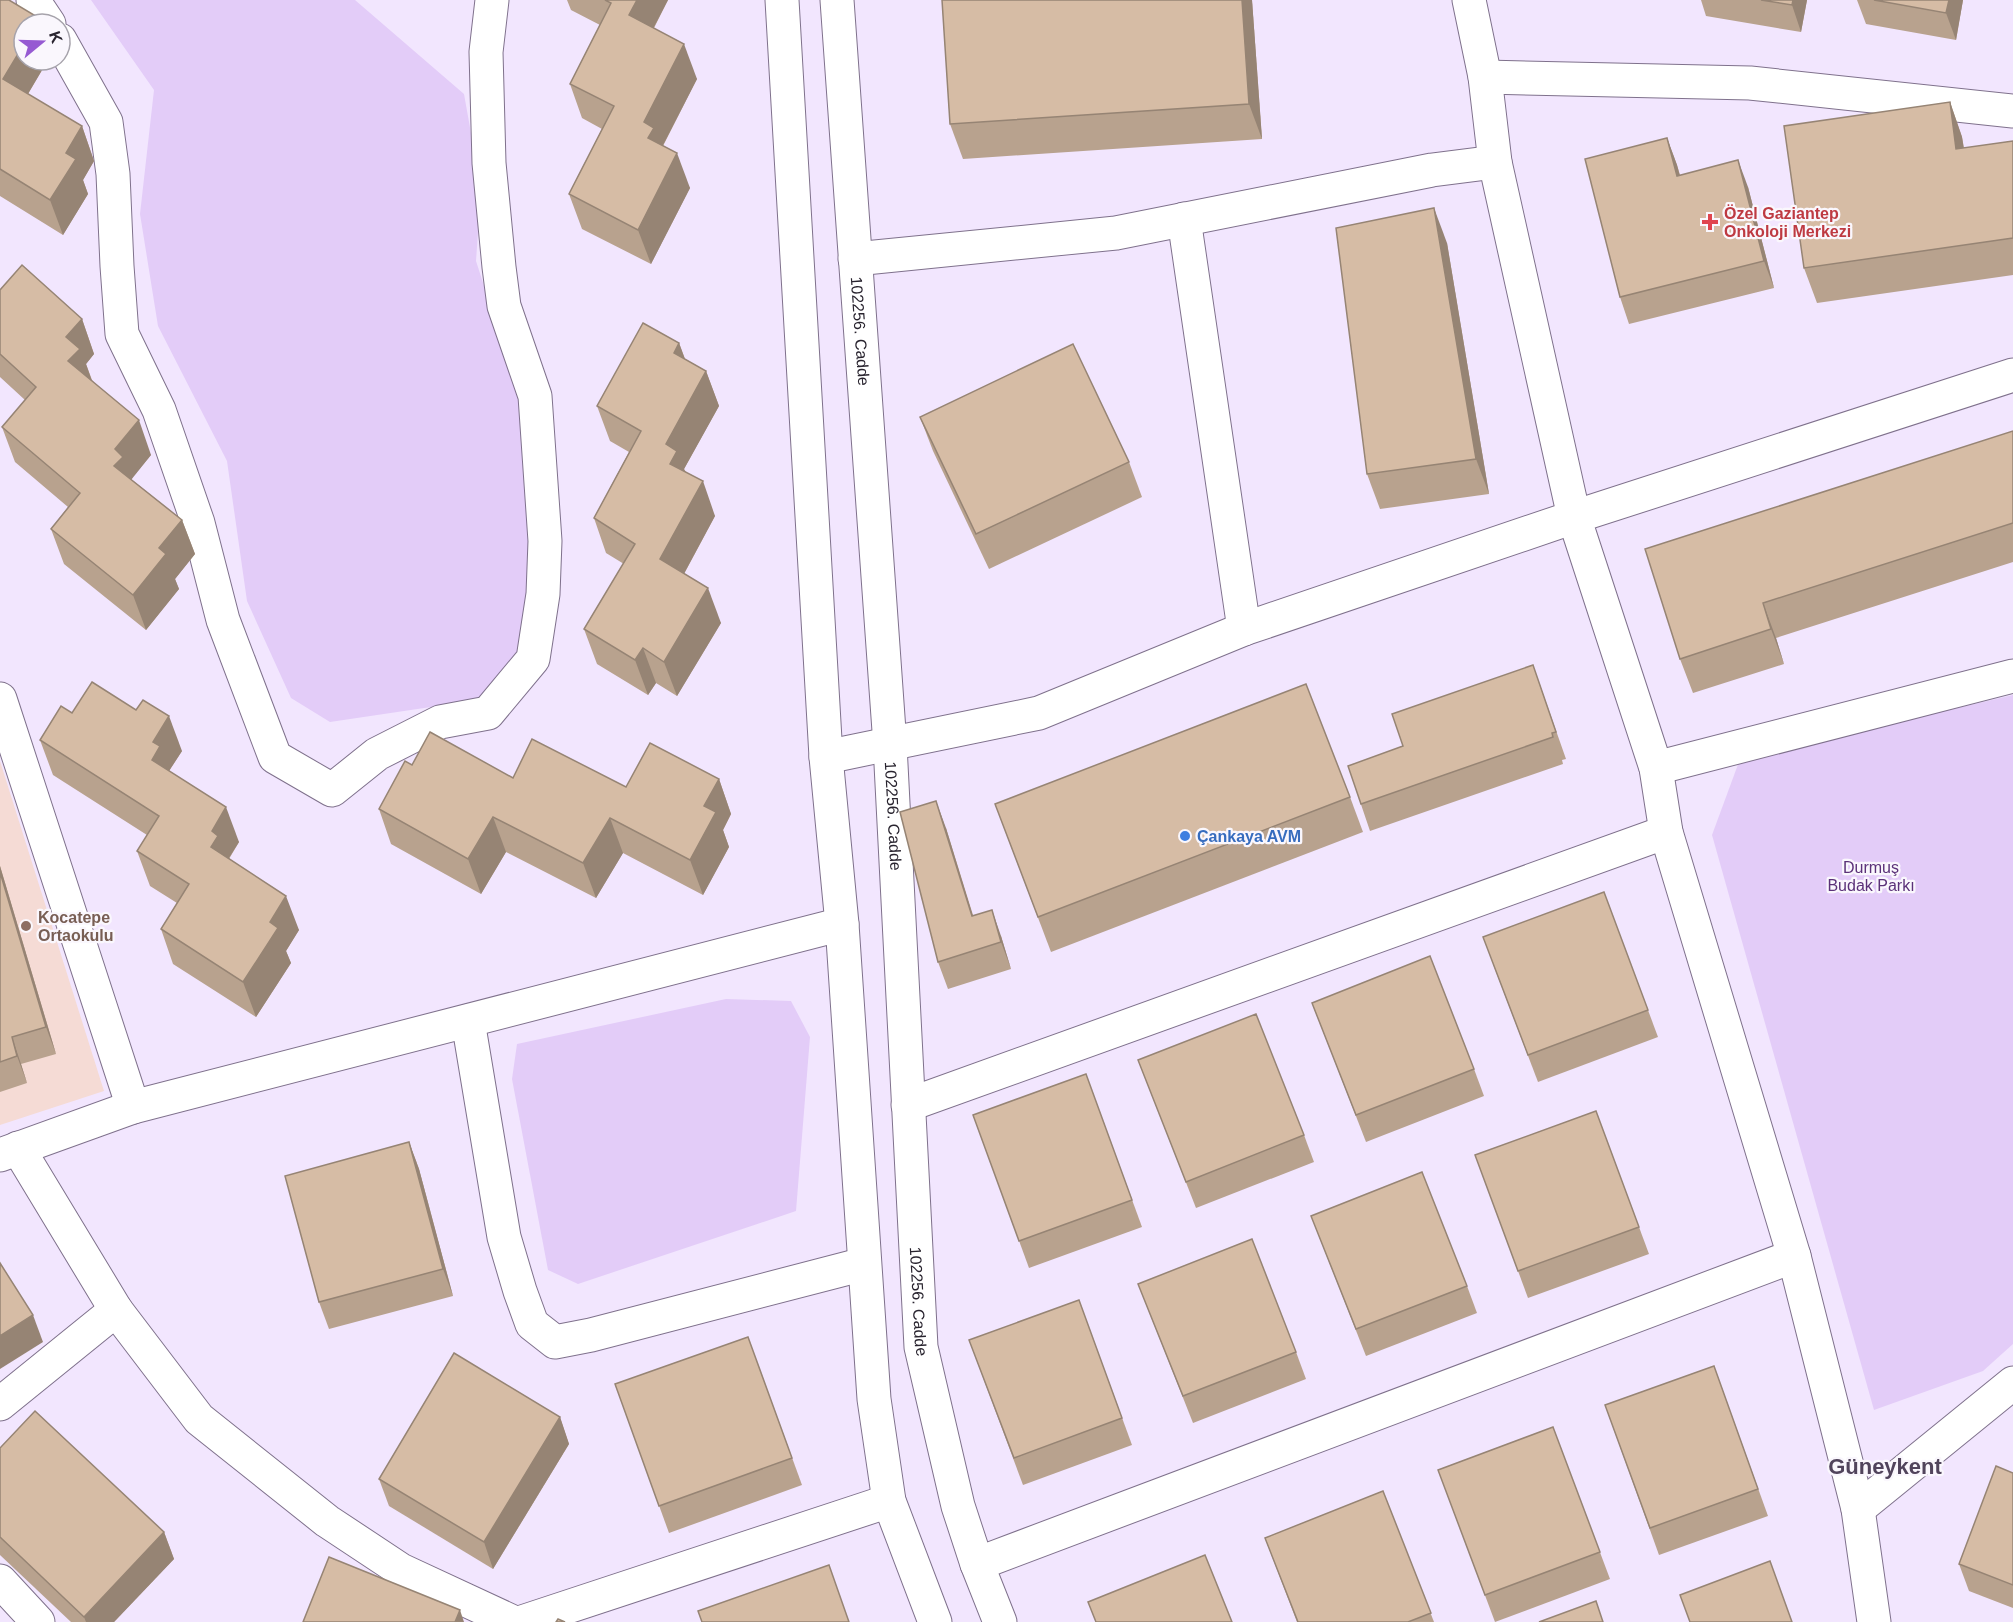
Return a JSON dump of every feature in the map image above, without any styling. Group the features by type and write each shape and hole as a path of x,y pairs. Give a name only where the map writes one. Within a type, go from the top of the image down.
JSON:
{"street":[{"path":"72,61 106,122 113,174 122,334 159,410 198,523 223,620 276,757 333,790 377,753 440,722 488,713 533,659 543,594 545,541 535,396 504,306 489,163 486,52 492,0"},
{"path":"782,0 826,757 842,924 874,1399 890,1502 935,1622"},
{"name":"102256. Cadde","path":"837,0 890,745 921,1347 958,1506 977,1564 1000,1622"},
{"path":"1469,0 1485,77 1495,162 1574,516 1656,768 1666,832 1794,1256 1858,1509 1874,1622"},
{"path":"1485,77 1750,83 2013,111"},
{"path":"855,259 1116,233 1432,171 1495,162"},
{"path":"1184,219 1244,629"},
{"path":"826,757 1039,713 1244,629 1574,516 2013,375"},
{"path":"1656,768 2013,676"},
{"path":"0,699 133,1107"},
{"path":"908,1105 1666,832"},
{"path":"513,1622 401,1570 327,1521 199,1419 116,1310 9,1152 133,1107 842,924"},
{"path":"468,1021 504,1237 532,1324 555,1342 591,1335 864,1264"},
{"path":"977,1564 1794,1256"},
{"path":"0,1404 116,1310"},
{"path":"1858,1509 2013,1383"},
{"path":"522,1622 890,1502"},
{"path":"0,1581 38,1622"}],"shaded area":[{"name":"Kocatepe Ortaokulu","path":"0,761 104,1091 0,1125"}],"green space":[{"path":"91,0 355,0 464,94 481,189 476,261 518,391 543,594 521,678 478,700 330,722 291,698 247,601 227,461 158,326 140,214 154,90"},
{"name":"Durmuş Budak Parkı","path":"2013,695 2013,1344 1983,1371 1874,1410 1712,835 1740,759"},
{"path":"726,999 791,1001 810,1037 796,1211 578,1284 548,1270 512,1079 517,1044"}],"building":[{"path":"0,0 9,0 29,12 12,12 12,64 3,79 82,126 66,153 76,159 50,200 0,169"},
{"path":"605,0 637,0 629,15 684,44 644,122 654,128 648,138 677,153 638,230 569,194 614,106 570,84 611,3"},
{"path":"942,0 1242,0 1249,104 950,124"},
{"path":"1761,0 1793,0 1792,5"},
{"path":"1874,0 1949,0 1946,13"},
{"path":"1950,102 1956,149 2013,141 2013,238 1804,268 1784,126"},
{"path":"1667,138 1677,176 1738,160 1764,261 1620,297 1585,159"},
{"path":"1434,208 1476,459 1367,474 1336,228"},
{"path":"22,265 82,319 66,337 80,349 68,361 139,420 115,449 123,457 114,466 182,520 159,548 166,554 133,595 51,529 80,493 2,427 36,387 0,354 0,290"},
{"path":"643,323 679,343 674,353 706,371 666,444 677,451 670,464 703,481 660,559 708,588 664,662 643,648 635,660 584,629 635,544 594,518 641,431 597,406"},
{"path":"1073,344 1129,462 976,534 920,417"},
{"path":"2013,431 2013,523 1763,603 1771,629 1680,659 1645,549"},
{"path":"1533,665 1556,732 1552,733 1553,737 1361,804 1348,766 1403,746 1392,714"},
{"path":"92,682 136,710 143,700 169,716 153,742 160,746 152,760 226,807 212,831 218,836 211,847 286,896 270,922 278,928 243,982 161,929 189,884 137,851 159,816 40,740 61,706 72,713"},
{"name":"Çankaya AVM","path":"1306,684 1350,797 1038,917 995,804"},
{"path":"430,732 513,778 532,739 626,787 650,743 719,779 704,806 716,812 690,860 610,818 583,863 493,817 468,859 379,809 405,761 412,765"},
{"path":"936,801 972,916 992,910 1001,942 938,962 900,812"},
{"path":"0,872 46,1027 12,1037 17,1056 0,1062"},
{"path":"1604,892 1648,1010 1528,1055 1483,937"},
{"path":"1430,956 1474,1069 1356,1115 1312,1003"},
{"path":"1256,1014 1304,1135 1186,1182 1138,1060"},
{"path":"1086,1074 1132,1200 1019,1241 973,1115"},
{"path":"1596,1111 1639,1227 1518,1271 1475,1155"},
{"path":"409,1142 443,1269 319,1302 285,1176"},
{"path":"1422,1172 1467,1286 1356,1329 1311,1216"},
{"path":"1252,1239 1296,1352 1183,1396 1138,1284"},
{"path":"0,1263 33,1315 0,1336"},
{"path":"1079,1300 1122,1418 1014,1458 969,1340"},
{"path":"748,1337 792,1458 659,1506 615,1384"},
{"path":"454,1353 560,1417 484,1542 379,1479"},
{"path":"1714,1366 1758,1489 1650,1528 1605,1405"},
{"path":"35,1411 164,1532 84,1617 0,1537 0,1448"},
{"path":"1553,1427 1600,1552 1485,1595 1438,1470"},
{"path":"1996,1466 2013,1473 2013,1585 1959,1564"},
{"path":"1383,1491 1431,1613 1408,1622 1298,1622 1265,1538"},
{"path":"1205,1555 1232,1622 1096,1622 1088,1602"},
{"path":"329,1557 460,1610 455,1622 303,1622"},
{"path":"1770,1561 1792,1622 1690,1622 1680,1595"},
{"path":"829,1565 849,1622 702,1622 698,1611"},
{"path":"1596,1601 1603,1622 1539,1622"}],"place":[{"name":"Özel Gaziantep Onkoloji Merkezi","path":"1710,222"},
{"name":"Çankaya AVM","path":"1185,836"},
{"name":"Kocatepe Ortaokulu","path":"26,926"}],"district":[{"name":"Güneykent","path":"1885,1466"}]}
